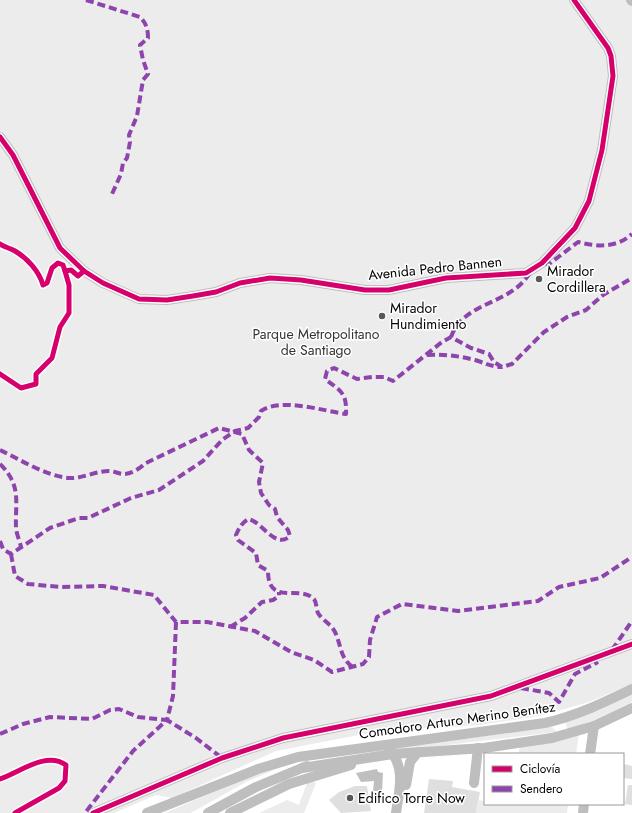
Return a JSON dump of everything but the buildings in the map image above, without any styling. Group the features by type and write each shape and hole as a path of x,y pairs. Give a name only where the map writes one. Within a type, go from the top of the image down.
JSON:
{"street":[{"name":"Avenida Pedro Bannen","path":"0,137 13,155 60,248 84,271 103,283 139,299 167,300 193,296 216,292 240,283 270,278 301,280 365,290 389,290 446,278 526,272 542,263 575,228 589,201 602,150 613,76 611,56 604,42 574,0"},
{"path":"93,813 222,758 283,738 491,696 632,644"},
{"name":"Comodoro Arturo Merino Benítez","path":"147,813 282,762 312,754 545,723 564,719 589,710 632,689"},
{"path":"302,768 393,754 478,748 552,738 594,726 632,708"},
{"path":"590,753 594,726"},
{"path":"382,745 393,754 401,770 396,813"},
{"path":"208,813 256,787 322,759 360,748"},
{"path":"474,783 478,748"},
{"path":"402,813 410,762 418,752"},
{"path":"230,813 289,784 373,757"}],"green space":[{"name":"Parque Metropolitano de Santiago","path":"0,0 632,0 632,684 589,702 539,716 479,725 438,728 395,728 276,751 172,798 156,795 114,813 0,813"},
{"path":"632,692 632,702 592,721 568,730 565,722"},
{"path":"552,727 557,732 396,751 395,748"},
{"path":"579,734 576,753 518,753 520,747"},
{"path":"283,766 246,782 191,813 165,813 244,779"},
{"path":"311,781 316,783 304,813 259,813 287,800 299,805 307,783"},
{"path":"479,800 484,801 484,805 568,805 567,813 476,813"}],"shaded area":[{"path":"377,769 378,772 383,773 382,791 373,791 374,781 361,782 356,773"}],"marked path":[{"path":"86,0 140,17 148,32 148,38 140,45 148,74 143,80 137,116 129,135 130,142 127,158 123,163 121,174 112,194"},
{"path":"544,263 549,264 578,242 592,245 613,244 626,239 632,234"},
{"path":"451,337 457,325 466,316 512,291 523,282 531,271"},
{"path":"0,541 3,549 11,554 50,528 79,518 88,518 131,498 159,490 203,461 222,440 235,431 248,428 259,417 261,411 269,407 291,405 346,414 345,401 342,393 325,379 327,371 334,368 357,379 384,377 393,381 442,342 451,337 471,348 489,354 494,362 502,367 512,364 544,332 567,317 586,310 603,295 632,278"},
{"path":"427,355 457,356 492,366 502,367"},
{"path":"0,450 43,471 60,477 74,478 104,471 111,471 120,474 130,473 139,469 146,463 219,428 242,434 249,450 263,463 259,482 261,493 269,505 275,509 277,517 288,530 290,536 279,540 269,534 258,524 248,519 242,524 237,532 236,535 238,540 256,553 258,565 268,571 269,582 273,588 279,592 301,593 314,599 318,613 333,629 343,656 353,667"},
{"path":"0,464 12,480 16,494 16,529 21,547"},
{"path":"11,554 15,576 28,584 60,587 103,586 154,595 176,622 207,622 255,631 291,652 314,660 332,672 363,664 369,657 370,640 377,617 402,604 458,611 538,601 559,587 600,578 632,557"},
{"path":"230,627 245,618 262,602 273,600 279,596 279,592"},
{"path":"612,650 632,621"},
{"path":"176,622 173,696 167,720 196,738 222,758"},
{"path":"521,688 549,693 559,702 575,674 598,662"},
{"path":"0,734 23,724 50,717 92,719 110,710 119,709 138,717 167,720 133,751 85,813"}],"cycle path":[{"path":"0,137 13,155 60,248 84,271 103,283 139,299 167,300 193,296 216,292 240,283 270,278 301,280 365,290 389,290 446,278 526,273 542,263 575,228 589,201 602,150 613,76 611,56 608,48 574,0"},
{"path":"0,244 24,257 36,270 43,285 47,283 52,268 58,263 63,265 65,271 71,270 78,276 84,271"},
{"path":"0,374 21,388 36,384 36,374 52,358 60,327 69,313 69,285 65,271"},
{"path":"93,813 222,758 283,738 491,696 632,644"},
{"path":"0,779 42,761 58,761 66,765 65,781 59,788 15,813"}],"place":[{"name":"Mirador Cordillera","path":"539,279"},
{"name":"Mirador Hundimiento","path":"382,316"},
{"name":"Edifico Torre Now","path":"350,798"}]}
